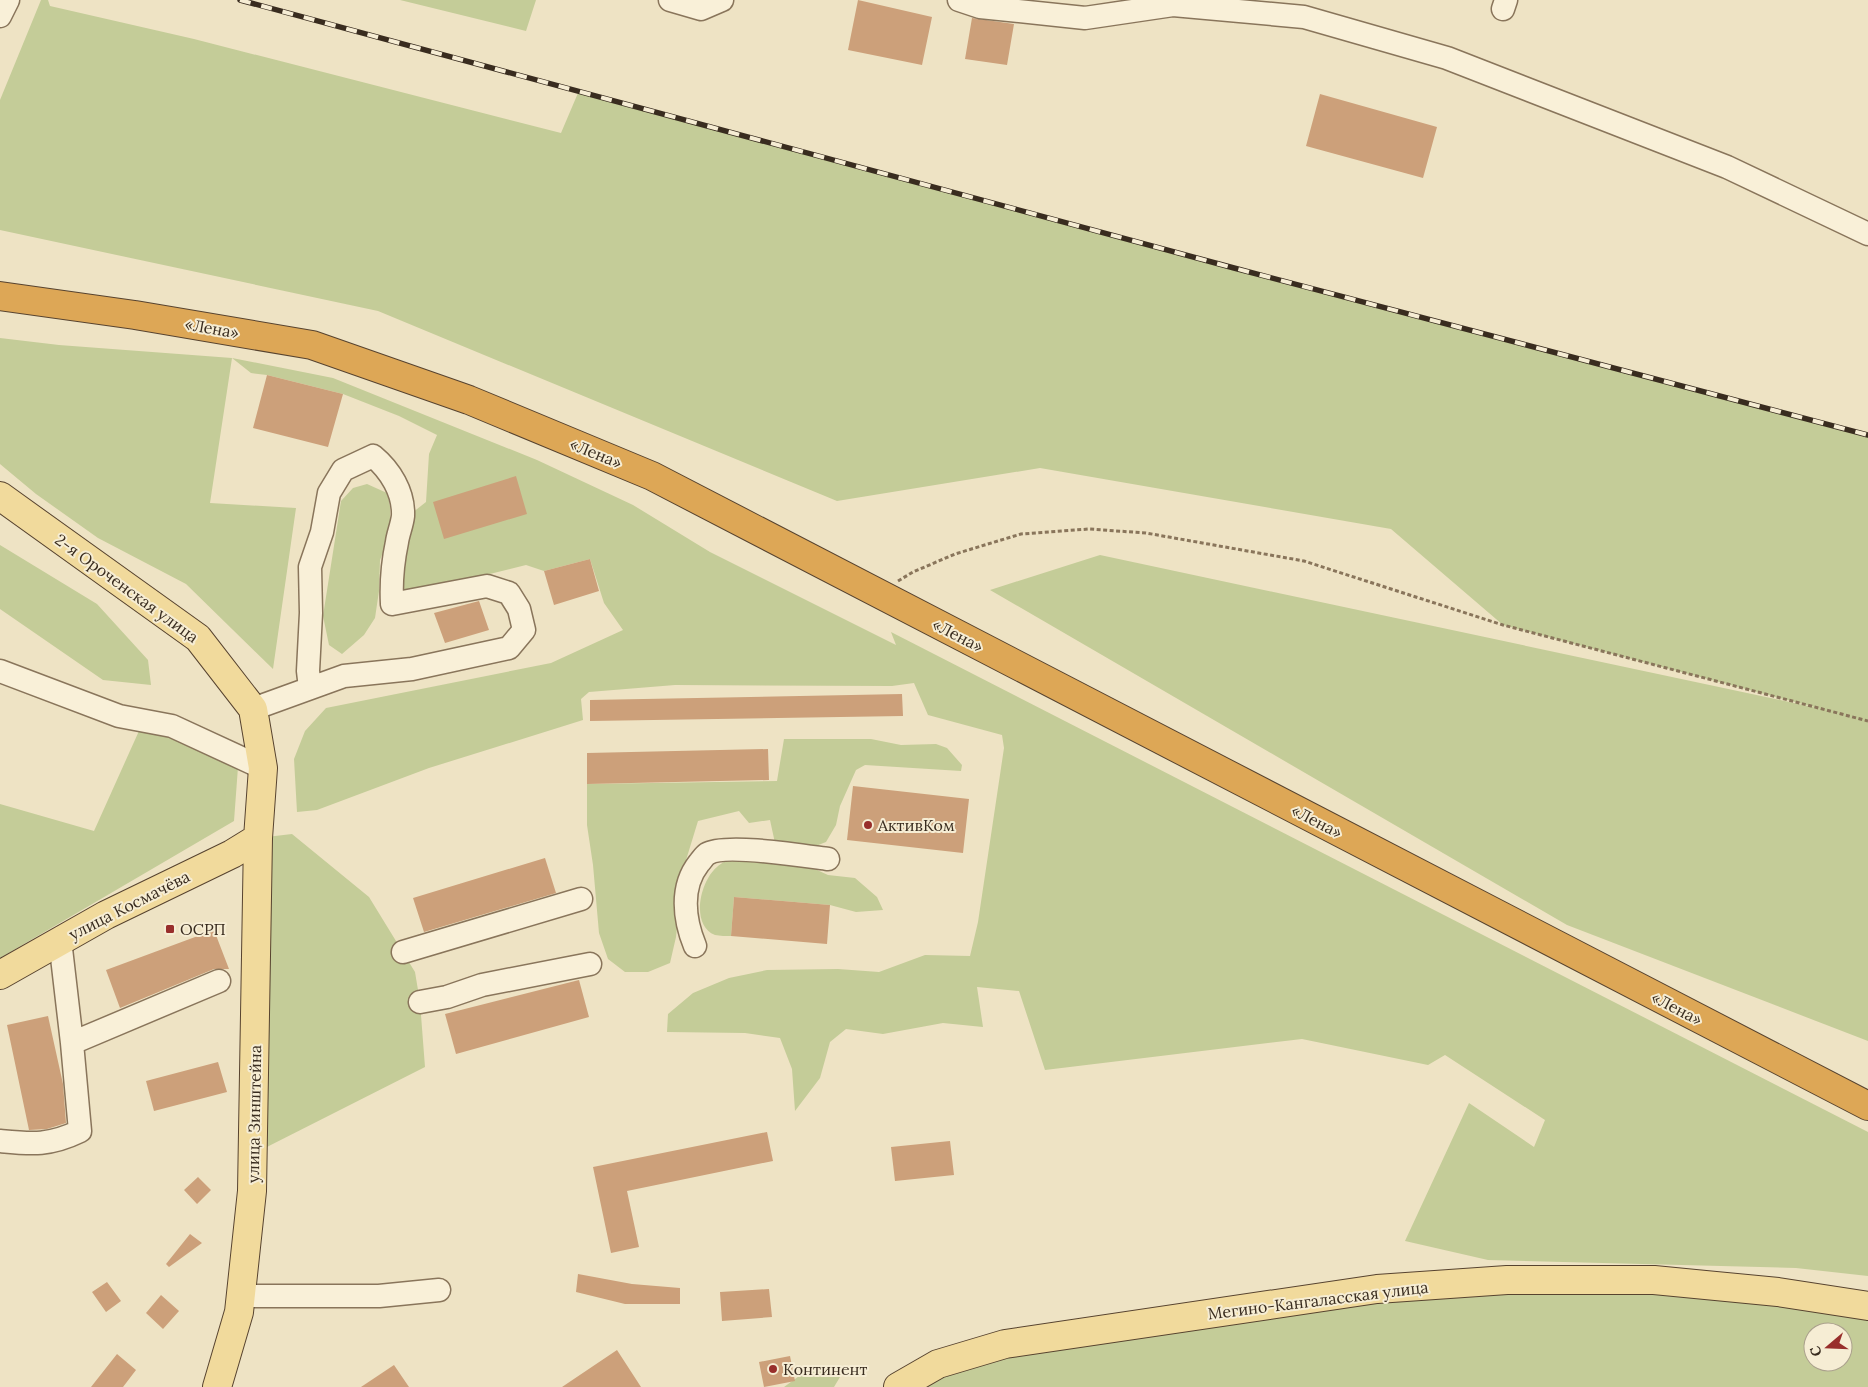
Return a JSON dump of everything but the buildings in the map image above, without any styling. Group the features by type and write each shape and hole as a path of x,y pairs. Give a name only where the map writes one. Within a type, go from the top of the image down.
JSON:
{"highway":[{"name":"«Лена»","path":"0,296 135,315 312,345 469,400 652,476 1868,1106"}],"main road":[{"name":"2-я Ороченская улица","path":"0,496 198,638 253,709 263,768 258,838"},
{"name":"улица Космачёва","path":"0,975 106,914 232,854 258,838"},
{"name":"улица Зинштейна","path":"217,1387 239,1312 252,1191 258,838"},
{"name":"Мегино-Кангаласская улица","path":"898,1387 938,1364 1005,1344 1377,1290 1507,1280 1654,1280 1778,1292 1868,1306"}],"street":[{"path":"0,16 8,0"},
{"path":"670,0 700,9 722,0"},
{"path":"959,0 980,7 1084,18 1173,5 1304,18 1447,58 1727,167 1868,234"},
{"path":"253,709 344,676 412,669 509,648 524,630 519,609 508,593 487,586 392,604 391,587 396,544 403,515 397,486 387,468 373,456 343,470 329,493 322,532 310,567 311,613 308,670 310,688"},
{"path":"0,671 120,716 172,726 263,768"},
{"path":"695,946 686,920 686,888 691,873 707,854 723,851 751,850 828,858"},
{"path":"403,952 581,899"},
{"path":"0,1141 40,1144 67,1137 80,1131 60,940"},
{"path":"420,1002 447,997 482,985 590,964"},
{"path":"72,1042 219,982"},
{"path":"241,1296 379,1296 439,1290"}],"path":[{"path":"878,594 912,572 947,557 1021,534 1089,529 1146,533 1304,561 1503,625 1868,721"}],"green space":[{"path":"41,0 48,0 50,6 194,39 561,133 578,93 1868,435 1868,1041 1567,925 990,590 1100,555 1822,709 1503,625 1391,529 1040,468 837,501 378,311 0,230 0,100"},
{"path":"400,0 536,0 526,31"},
{"path":"0,338 59,345 232,358 210,503 296,508 273,669 186,584 98,538 36,494 0,464"},
{"path":"232,358 333,378 537,460 633,505 710,552 896,645 891,632 1868,1132 1868,1276 1796,1268 1488,1260 1405,1241 1469,1103 1534,1147 1545,1120 1445,1055 1428,1065 1302,1039 1045,1070 1019,991 977,987 983,1027 943,1023 883,1034 846,1029 830,1042 820,1078 795,1111 792,1069 780,1038 745,1033 667,1032 668,1014 693,993 729,978 767,970 838,969 879,972 925,955 970,956 978,922 1004,748 1002,735 928,715 914,683 892,686 675,685 589,692 581,699 583,720 429,768 317,810 297,812 294,759 305,731 326,708 551,663 623,630 604,603 590,559 544,571 526,565 409,594 402,587 412,513 426,502 429,454 437,435 399,416 343,394 267,375 251,373"},
{"path":"367,484 387,493 390,506 390,534 380,560 379,591 375,618 364,635 342,654 329,645 323,616 341,501 353,488"},
{"path":"0,545 97,604 148,660 151,685 103,680 0,609"},
{"path":"143,722 238,767 234,821 0,958 0,804 94,831"},
{"path":"784,739 871,739 901,745 936,744 947,748 962,765 961,771 865,765 856,770 840,806 836,825 826,842 808,849 775,843 770,820 749,823 739,811 698,821 683,870 676,937 670,963 648,972 625,972 608,959 599,933 593,865 587,825 587,784 777,781"},
{"path":"292,834 369,897 415,972 420,1002 425,1067 253,1154 258,838"},
{"path":"734,857 806,865 828,875 855,878 877,897 883,910 856,912 830,905 734,897 731,936 715,935 707,930 702,922 700,902 702,892 706,882 717,867"},
{"path":"1507,1280 1868,1306 1868,1387 898,1387 938,1364"},
{"path":"813,1366 828,1370 840,1377 834,1387 784,1387"}],"railway":[{"path":"240,0 1234,268 1868,435"}],"place":[{"name":"АктивКом","path":"868,825"},
{"name":"ОСРП","path":"170,929"},
{"name":"Континент","path":"773,1369"}]}
